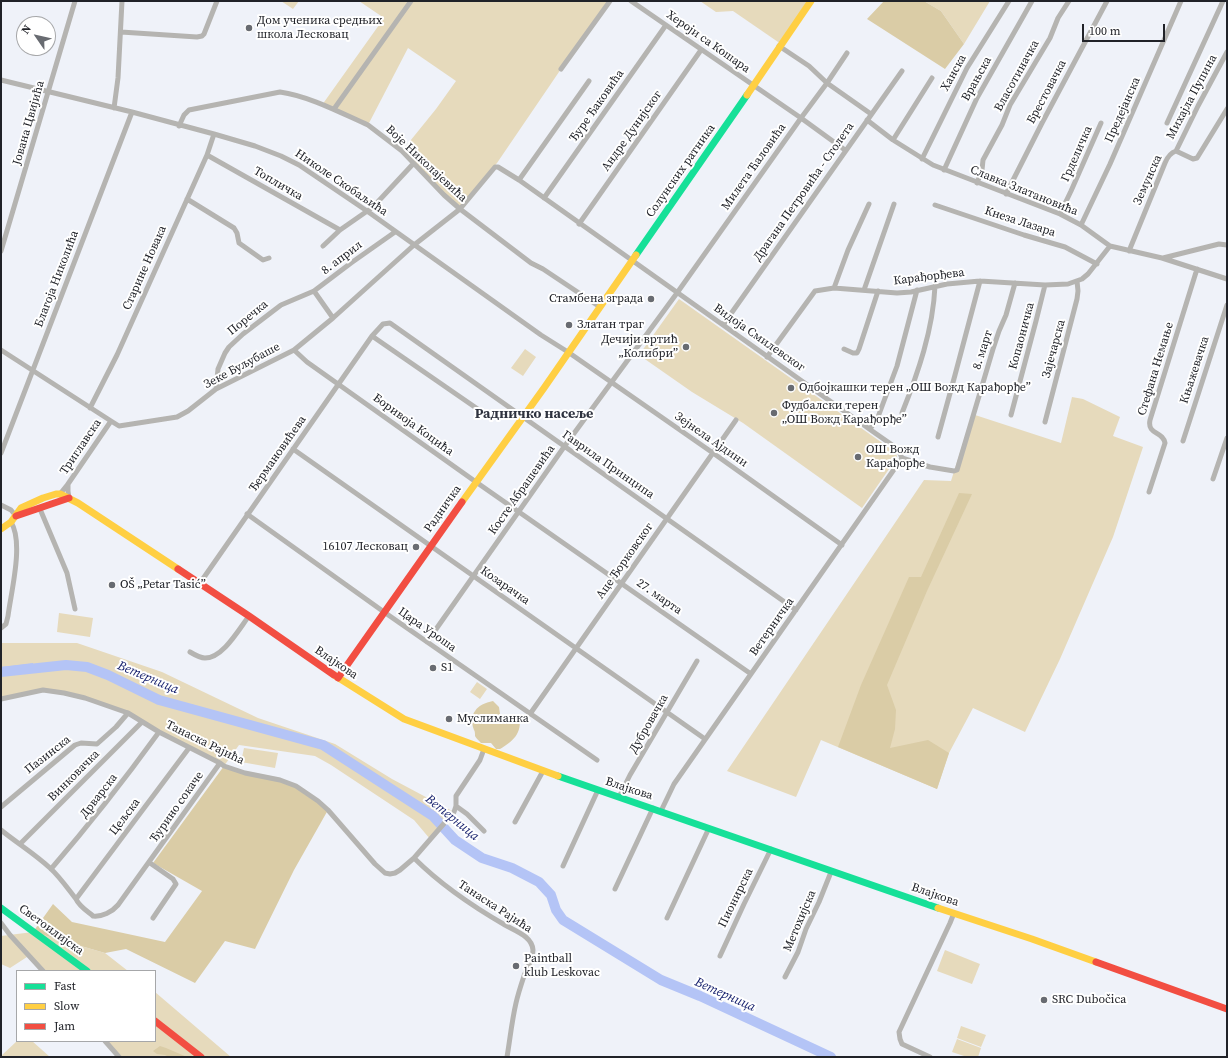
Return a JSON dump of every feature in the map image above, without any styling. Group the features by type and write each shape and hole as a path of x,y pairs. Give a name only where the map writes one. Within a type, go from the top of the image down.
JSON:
{"main road":[{"name":"Солунских ратника","path":"568,352 753,86 779,46 812,1"},
{"name":"Радничка","path":"338,678 568,352"},
{"name":"Влајкова","path":"60,494 69,498 200,583 338,678 404,719 598,790 771,849 831,872 1032,939 1227,1009"},
{"path":"13,519 21,508 43,498 60,494"},
{"path":"1,528 13,519 69,498"},
{"name":"Светоилијска","path":"1,908 86,970"},
{"path":"156,1022 201,1057"}],"street":[{"name":"Јована Цвијића","path":"1,251 49,92 62,42 76,1"},
{"path":"114,108 118,78 122,1"},
{"path":"121,32 202,36 217,1"},
{"path":"334,109 411,1"},
{"path":"561,69 610,1"},
{"name":"Хероји са Кошара","path":"631,1 845,150"},
{"name":"Ханска","path":"922,159 967,68 1009,1"},
{"name":"Врањска","path":"944,170 977,98 1032,1"},
{"name":"Власотиначка","path":"977,183 982,170 983,160 1002,125 1010,105 1050,38 1058,18 1069,1"},
{"name":"Брестовачка","path":"1006,194 1107,1"},
{"name":"Предејанска","path":"1081,225 1110,164 1181,1"},
{"path":"1167,123 1223,1"},
{"name":"Ђуре Ђаковића","path":"544,198 666,25"},
{"path":"779,46 809,66 827,83 871,114"},
{"name":"Андре Дунијског","path":"579,224 701,50"},
{"name":"Михајла Пупина","path":"1176,150 1227,52"},
{"name":"Милета Ћаловића","path":"677,293 847,53"},
{"name":"Драгана Петровића - Столета","path":"722,325 902,71"},
{"path":"893,140 932,78"},
{"name":"Николе Скобаљића","path":"1,80 214,134 255,146 285,158 299,165 367,211 542,336 568,352"},
{"path":"589,81 519,180 632,261"},
{"name":"Воје Николајевића","path":"179,126 184,115 189,110 280,92 302,97 334,109 373,128 402,151 413,164 460,209 531,263 543,269 600,307"},
{"name":"Земунска","path":"1129,251 1165,163 1172,152 1176,150 1193,159 1197,158 1227,109"},
{"name":"Благоја Николића","path":"1,453 132,112"},
{"name":"Славка Златановића","path":"867,120 893,140 922,159 944,170 1060,214 1081,225 1110,246 1162,258 1227,279"},
{"name":"Грделичка","path":"1060,214 1101,123"},
{"name":"Старине Новака","path":"90,408 117,355 207,155 214,134"},
{"name":"Топличка","path":"207,155 340,230"},
{"path":"323,246 340,230 373,207 413,164"},
{"name":"Зеке Буљубаше","path":"1,350 119,426 177,417 188,411 216,389 294,350 333,318 414,245 460,209 494,167 498,167 519,180"},
{"path":"187,198 234,228 237,233 239,243 252,254 263,260 269,258"},
{"path":"834,288 848,250 869,204"},
{"path":"864,290 894,204"},
{"name":"Кнеза Лазара","path":"935,205 1065,247 1097,264"},
{"name":"8. април","path":"299,298 314,291 395,232"},
{"path":"1162,258 1218,244 1227,245"},
{"name":"Карађорђева","path":"767,357 815,291 834,288 897,293 947,284 980,281 1045,285 1068,284 1077,281 1088,274 1110,246"},
{"name":"Видоја Смилевског","path":"632,261 898,450 902,458"},
{"name":"Стефана Немање","path":"1149,492 1165,443 1163,437 1151,429 1149,424 1197,269"},
{"path":"938,437 980,281"},
{"name":"Зајечарска","path":"1045,422 1078,299 1077,281"},
{"name":"8. март","path":"902,458 930,467 954,471 957,470 993,349 1006,315 1015,283"},
{"name":"Копаоничка","path":"1010,415 1045,285"},
{"path":"902,413 928,336 933,316 935,286"},
{"path":"870,430 878,417 894,372 917,290"},
{"path":"314,291 333,318"},
{"path":"844,348 852,353 857,352 860,349 878,292"},
{"name":"Косте Абрашевића","path":"427,642 520,512 564,447 677,293"},
{"name":"Поречка","path":"216,389 218,369 229,347 243,334 278,307 299,298"},
{"name":"Књажевачка","path":"1183,441 1227,305"},
{"name":"Ђермановићева","path":"200,583 372,336 383,324 390,323"},
{"name":"Гаврила Принципа","path":"390,323 796,610"},
{"path":"372,336 482,412"},
{"name":"Зеке Буљубаше","path":"294,350 307,362 339,384"},
{"name":"Зејнела Ајдини","path":"568,352 842,545"},
{"name":"Боривоја Коцића","path":"339,384 476,482"},
{"name":"Аце Ђорковског","path":"530,714 736,420"},
{"name":"Триглавска","path":"60,494 111,421"},
{"path":"1213,479 1227,438"},
{"name":"Козарачка","path":"293,449 705,739"},
{"name":"Ветерничка","path":"661,811 674,784 902,458"},
{"name":"27. марта","path":"476,482 751,674"},
{"name":"Триглавска","path":"68,484 69,498"},
{"path":"1,505 11,510 16,533 16,560 6,624 1,628"},
{"path":"40,509 67,573 75,609"},
{"name":"Цара Уроша","path":"247,514 384,612 597,760"},
{"path":"190,652 206,658 218,654 228,644 249,616"},
{"name":"Дубровачка","path":"619,797 630,775 697,661"},
{"name":"Танаска Рајића","path":"1,699 44,690 86,698 128,713 159,732 224,766 245,774 287,782 304,791 328,810 375,864 385,873 395,873 414,858 455,809"},
{"name":"Пазинска","path":"1,807 75,745 81,743 97,744 116,727 128,713"},
{"name":"Винковачка","path":"20,844 142,722"},
{"name":"Дрварска","path":"51,869 97,815 159,732"},
{"name":"Цељска","path":"76,899 189,748"},
{"path":"484,749 480,760 456,796 455,809 467,814 484,831"},
{"name":"Ђурино сокаче","path":"76,899 78,903 93,916 103,915 110,912 118,905 150,863 220,763"},
{"path":"515,822 543,770"},
{"path":"563,866 598,790"},
{"path":"615,889 652,808"},
{"path":"667,918 709,828"},
{"path":"1,830 51,869 76,899"},
{"name":"Пионирска","path":"720,956 771,849"},
{"name":"Танаска Рајића","path":"414,858 429,873 451,891 529,939 531,943 533,948 532,955 516,1002 508,1057"},
{"path":"150,863 173,879 176,884 153,918"},
{"name":"Метохијска","path":"785,977 798,952 806,929 831,872"},
{"path":"930,1057 902,1044 899,1032 954,913"},
{"path":"1,923 42,970"},
{"path":"106,1042 119,1057"}],"shaded area":[{"path":"281,1 299,1 293,9"},
{"path":"359,1 610,1 561,69 497,163 460,209 402,151 436,109 456,81 408,48 368,125 322,105 384,18"},
{"path":"700,1 811,1 781,44 733,11 716,12"},
{"path":"884,1 924,1 941,11 964,44 945,69 867,19"},
{"path":"924,1 990,1 964,44 941,11"},
{"path":"679,299 895,452 897,456 896,459 862,508 743,423 692,392 639,355"},
{"path":"525,349 536,357 523,376 511,368"},
{"path":"1072,397 1083,399 1120,417 1113,436 1143,447 1113,537 1060,659 1025,732 973,708 949,753 937,789 821,740 796,797 727,771 924,480 951,481 972,414 1061,443"},
{"path":"959,493 972,494 927,591 887,685 896,710 895,729 890,748 928,740 949,753 937,789 838,747 861,685 909,577 921,577"},
{"path":"59,613 93,618 90,637 57,632"},
{"path":"1,643 77,643 162,672 258,718 335,744 392,779 454,812 430,839 414,820 315,756 239,745 224,766 114,707 44,690 1,699"},
{"path":"477,682 487,689 480,699 470,692"},
{"path":"493,701 499,707 500,714 508,716 509,714 513,714 519,717 520,723 516,736 500,749 496,749 491,743 481,743 475,736 472,724 473,715 478,707 487,702"},
{"path":"244,748 278,753 275,768 241,762"},
{"path":"224,766 287,782 328,810 294,870 255,949 225,941 195,983 126,949 105,953 33,932 53,904 72,922 165,942 202,891 153,863"},
{"path":"33,932 105,953 127,970 42,970 30,955 10,968 1,964 1,936"},
{"path":"945,950 980,964 972,984 937,971"},
{"path":"156,993 231,1057 119,1057 106,1042 156,1042"},
{"path":"961,1026 986,1035 981,1047 957,1038"},
{"path":"957,1039 981,1048 978,1057 967,1057 952,1052"},
{"path":"16,1042 33,1042 50,1057 1,1057"},
{"path":"160,1046 187,1057 169,1057 157,1054 153,1051"}],"water":[{"path":"33,663 33,671 1,674 1,667"}],"waterway":[{"name":"Ветерница","path":"1,672 66,665 87,667 108,675 159,700 323,745 433,816 455,840 482,858 512,868 539,882 551,895 556,910 563,920 661,980 700,996 831,1057"}],"traffic: fast":[{"path":"636,255 747,95"},
{"path":"558,776 938,908"},
{"path":"1,908 86,970"}],"traffic: slow":[{"path":"747,95 811,1"},
{"path":"462,502 544,388 636,255"},
{"path":"1,529 11,522 21,508 43,498 60,494 78,503 178,569"},
{"path":"334,675 404,719 558,776"},
{"path":"938,908 1096,962"}],"traffic: jam":[{"path":"16,516 69,498"},
{"path":"338,678 462,502"},
{"path":"178,569 334,675"},
{"path":"1096,962 1227,1009"},
{"path":"156,1022 201,1057"}],"place":[{"name":"Дом ученика средњих школа Лесковац","path":"249,28"},
{"name":"Стамбена зграда","path":"651,299"},
{"name":"Златан траг","path":"569,325"},
{"name":"Дечији вртић „Колибри”","path":"686,347"},
{"name":"Одбојкашки терен „ОШ Вожд Карађорђе”","path":"791,388"},
{"name":"Фудбалски терен „ОШ Вожд Карађорђе”","path":"774,413"},
{"name":"ОШ Вожд Карађорђе","path":"858,457"},
{"name":"16107 Лесковац","path":"416,547"},
{"name":"OŠ „Petar Tasić”","path":"112,585"},
{"name":"S1","path":"433,668"},
{"name":"Муслиманка","path":"449,719"},
{"name":"Paintball klub Leskovac","path":"516,966"},
{"name":"SRC Dubočica","path":"1044,1000"}],"district":[{"name":"Радничко насеље","path":"534,414"}]}
